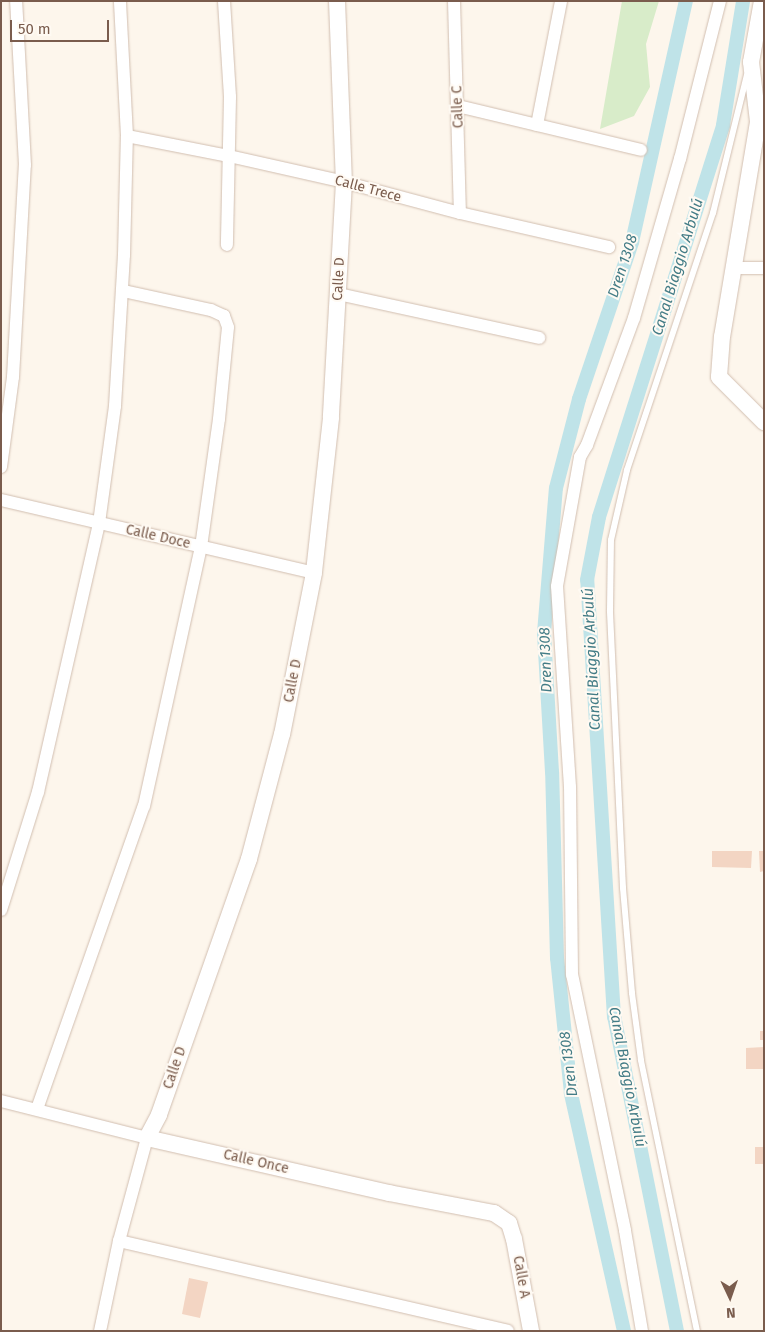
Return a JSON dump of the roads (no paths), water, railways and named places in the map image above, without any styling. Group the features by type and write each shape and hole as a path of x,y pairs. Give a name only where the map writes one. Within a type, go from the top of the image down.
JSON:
{"street":[{"path":"1,467 13,378 25,165 16,1"},
{"path":"1,910 38,792 99,523 115,406 122,290 127,136 120,1"},
{"path":"224,1 230,97 228,245"},
{"name":"Calle C","path":"454,1 460,213"},
{"path":"642,1331 625,1230 572,975 570,787 557,586 580,457 587,445 634,318 680,159 720,1"},
{"path":"762,1 751,62 758,122 722,336 719,377 764,422"},
{"name":"Calle D","path":"100,1331 119,1240 147,1138 159,1115 249,859 282,734 314,574 331,418 344,182 338,3"},
{"path":"538,126 559,4"},
{"path":"458,106 641,150"},
{"name":"Calle Trece","path":"127,136 229,156 344,182 460,213 609,247"},
{"path":"733,268 764,268"},
{"path":"37,1109 144,806 201,548 219,419 228,327 224,316 211,310 122,290"},
{"path":"338,294 539,338"},
{"name":"Calle Doce","path":"1,500 314,574"},
{"name":"Calle Once","path":"1,1101 147,1138 389,1193 494,1213 509,1223"},
{"name":"Calle A","path":"509,1223 514,1239 531,1331"},
{"path":"119,1240 508,1331"}],"lane":[{"path":"697,1331 641,1060 632,993 623,888 610,610 610,540 627,470 712,213 751,62"}],"waterway":[{"name":"Dren 1308","path":"624,1331 571,1093 557,958 552,772 544,633 556,488 579,399 632,242 686,1"},
{"name":"Canal Biaggio Arbulú","path":"677,1331 614,1017 587,580 599,517 723,125 743,1"}]}
